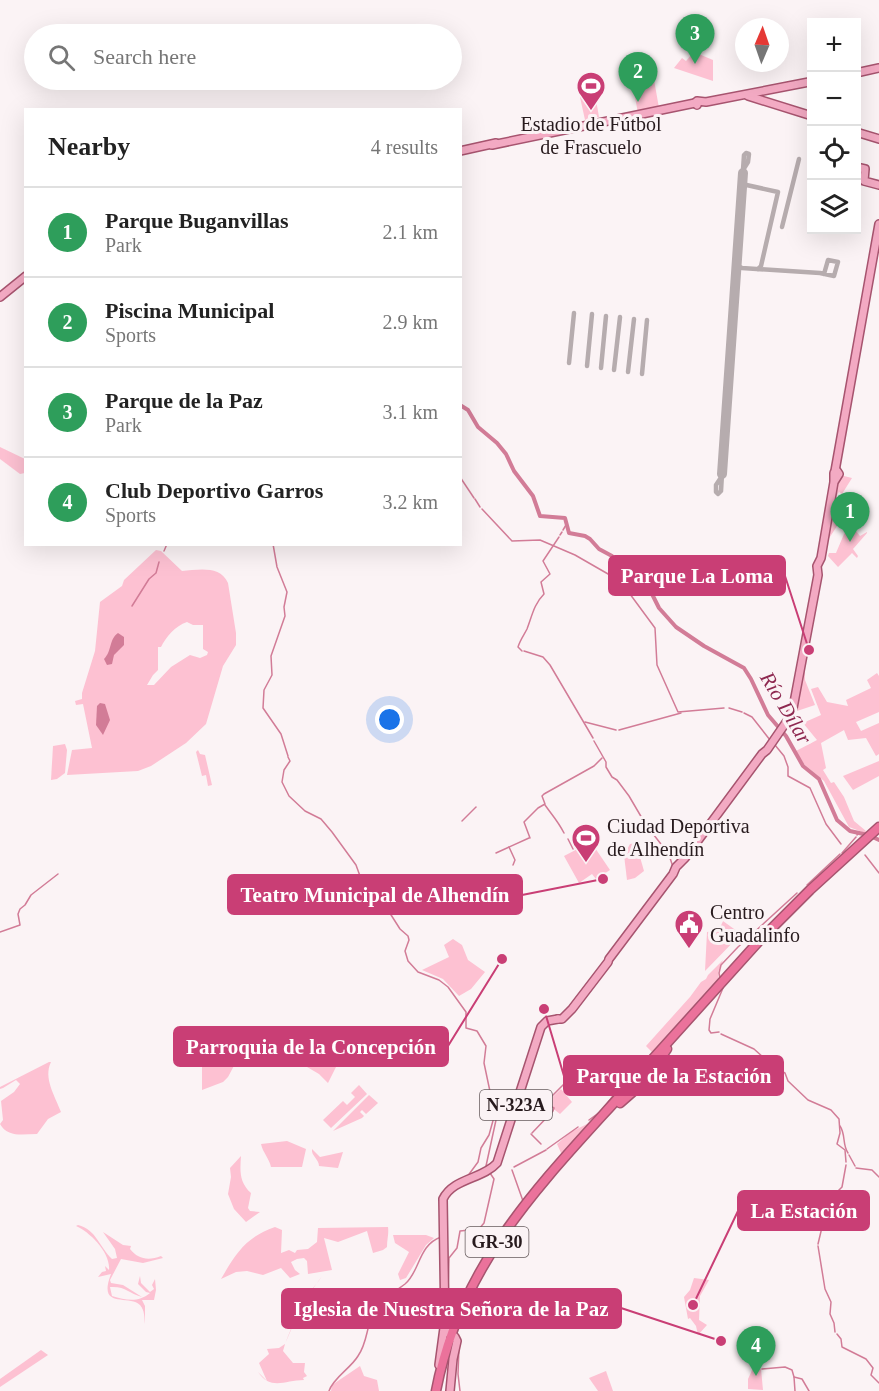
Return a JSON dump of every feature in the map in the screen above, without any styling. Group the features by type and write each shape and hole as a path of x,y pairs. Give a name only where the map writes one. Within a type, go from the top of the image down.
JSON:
{"highway":[{"path":"640,1075 760,940 874,834"},
{"path":"640,1075 639,1067 673,1039"},
{"name":"GR-30","path":"436,1391 473,1288 494,1251 528,1204 614,1108 636,1089 640,1075"},
{"name":"GR-30","path":"436,1391 456,1321 492,1248 526,1203 604,1114 630,1078 640,1075"}],"main road":[{"path":"861,72 879,68"},
{"path":"520,139 807,83"},
{"path":"753,95 807,114"},
{"path":"462,151 549,134"},
{"path":"861,134 879,139"},
{"path":"861,168 865,169 864,181 879,185"},
{"name":"N-323A","path":"450,1391 457,1343 445,1326 442,1200 445,1194 452,1188 489,1170 500,1158 542,1023 562,1016 608,960 783,727 793,708 879,227"},
{"path":"0,297 24,278"},
{"path":"436,1391 445,1326"}],"shaded area":[{"path":"694,52 713,60 713,81 674,68 682,58 686,61"},
{"path":"648,63 650,74 653,74 659,108 638,113 632,82 641,81 640,65"},
{"name":"Estadio de Fútbol de Frascuelo","path":"595,94 599,117 585,120 580,97"},
{"path":"0,447 24,459 24,473 20,474 0,459"},
{"path":"840,475 852,478 842,494 839,492 836,497 838,499 835,505 835,515 839,515 838,506 845,494 854,500 826,543 837,479"},
{"path":"856,517 851,525 860,536 867,533 853,549 857,558 852,553 838,567 828,556 829,553 836,553 844,534"},
{"path":"156,550 161,551 182,571 208,570 220,573 228,583 236,645 223,666 206,724 186,743 151,766 138,771 67,775 72,750 92,748 83,704 76,705 75,701 82,699 95,651 100,602 122,586 124,580","holes":["187,622 193,625 203,625 203,649 208,652 207,655 200,658 190,655 171,667 154,685 147,685 158,670 158,647 161,647 168,636 179,626"]},
{"path":"118,633 124,637 124,645 114,655 112,664 107,665 104,659 113,638"},
{"path":"803,668 805,668 805,680 815,705 797,711 796,710"},
{"path":"877,673 879,676 879,712 856,722 861,731 879,723 879,754 876,756 866,738 848,740 844,730 821,743 826,768 823,770 844,797 854,821 866,831 865,833 849,827 824,781 804,764 796,751 817,740 803,723 821,715 811,689 818,687 827,702 848,706 846,700 871,688 867,680"},
{"path":"100,703 105,704 110,720 103,735 96,725 97,706"},
{"path":"65,744 67,750 65,773 51,780 53,746"},
{"path":"198,750 200,754 205,755 212,785 208,786 206,775 202,776 196,752"},
{"path":"879,761 879,776 853,790 843,776"},
{"name":"Ciudad Deportiva de Alhendín","path":"591,842 610,870 596,879 592,874 579,883 564,856"},
{"path":"636,843 644,871 635,878 627,880 624,855 630,844"},
{"path":"723,921 741,934 705,971 707,932 719,930"},
{"path":"453,939 462,945 468,960 485,972 471,989 459,996 443,979 422,970 449,957 444,945"},
{"path":"723,960 718,972 719,980 652,1052 646,1046"},
{"path":"245,1030 236,1048 236,1062 228,1077 223,1082 202,1090 202,1059 195,1042"},
{"path":"301,1051 311,1055 322,1054 336,1067 328,1083 319,1074 290,1057 293,1053"},
{"path":"51,1062 49,1081 61,1112 48,1119 37,1134 16,1134 7,1131 0,1124 3,1120 1,1101 14,1092 20,1084 16,1080 3,1088 0,1089 0,1087"},
{"path":"359,1085 367,1094 331,1128 323,1120 343,1101 347,1105 355,1097 351,1093"},
{"path":"561,1089 572,1102 560,1114 546,1103"},
{"path":"369,1095 378,1103 366,1114 362,1110 360,1112 364,1116 362,1118 333,1131"},
{"path":"591,1122 562,1155 557,1144 571,1132"},
{"path":"287,1141 306,1149 302,1167 271,1167 261,1144"},
{"path":"312,1149 320,1157 343,1152 338,1168 319,1166"},
{"path":"241,1156 242,1180 251,1193 248,1208 250,1211 260,1212 246,1222 234,1209 228,1194 230,1168"},
{"path":"76,1226 94,1235 112,1259 117,1258 115,1249 103,1232 123,1245 131,1246 130,1249 140,1257 148,1259 161,1256 163,1258 143,1263 121,1259 110,1280 111,1283 123,1285 142,1297 123,1289 110,1287 112,1296 132,1300 141,1298 150,1293 138,1284 140,1276 141,1283 150,1292 154,1289 152,1285 155,1279 154,1300 142,1300 145,1306 145,1324 144,1312 140,1305 111,1297 108,1285 111,1274 98,1277 106,1271 105,1266 109,1270 107,1257 87,1233"},
{"path":"275,1227 282,1230 281,1253 289,1250 295,1253 297,1250 308,1249 317,1242 318,1228 388,1227 387,1247 373,1253 367,1231 338,1242 324,1238 332,1270 308,1274 307,1261 304,1258 291,1262 300,1274 290,1278 281,1268 263,1275 247,1271 236,1272 221,1279 232,1261 249,1241"},
{"path":"393,1235 426,1235 434,1238 426,1245 406,1278 400,1280 398,1274 409,1252 395,1243"},
{"path":"694,1278 709,1280 700,1296 699,1320 707,1325 698,1335 696,1326 690,1318 688,1319 684,1297 690,1290"},
{"path":"286,1343 283,1351 293,1363 305,1363 304,1372 307,1376 303,1378 304,1380 273,1383 267,1380 259,1363 269,1354 267,1349 279,1348"},
{"path":"41,1350 48,1355 0,1387 0,1379"},
{"path":"360,1366 364,1376 377,1380 379,1391 331,1391 332,1385"},
{"path":"753,1368 761,1369 763,1390 748,1389 748,1379"},
{"path":"606,1371 613,1391 598,1391 589,1378"}],"waterway":[{"name":"Río Dílar","path":"462,406 468,410 478,427 506,454 514,471 533,496 540,516 565,518 569,533 590,539 599,549 612,556 621,566 648,586 659,608 676,627 704,646 744,668 768,715 786,736 803,766 819,779 837,820 850,831 879,840"},
{"path":"462,480 474,498"},
{"path":"475,499 480,507"},
{"path":"482,509 512,541 540,540 575,555 622,582 626,588"},
{"name":"Río Dílar","path":"563,530 566,525"},
{"path":"522,651 518,647 519,644 544,594 541,582 550,574 543,561 559,537"},
{"path":"164,551 166,546"},
{"path":"273,546 277,567 287,592 285,616 271,656 272,675 264,690 263,708 281,734 288,756"},
{"path":"132,606 149,579 156,573 159,562"},
{"path":"627,590 655,628 657,665 678,712 724,708"},
{"path":"524,651 543,657 550,665 593,738"},
{"path":"729,708 742,712"},
{"path":"619,730 681,713"},
{"path":"744,713 752,717 770,740"},
{"path":"585,722 616,730"},
{"path":"594,741 612,777 629,796 646,825 668,853"},
{"path":"775,745 784,756 788,776 810,788 826,824 841,844"},
{"path":"288,757 290,761 284,770 282,782 289,796 305,811 321,819 332,832 356,865 368,893 386,907 400,929 408,936 405,951 408,961 418,972 439,980 448,987 466,1012 466,1028 477,1031 486,1046 484,1063 496,1120 486,1166"},
{"path":"530,838 524,822 545,804 542,796 594,766 602,758"},
{"path":"545,805 564,833"},
{"path":"462,821 476,807"},
{"path":"842,853 856,837"},
{"path":"496,853 529,838"},
{"path":"568,839 573,849"},
{"path":"509,847 515,860 513,865"},
{"path":"807,885 840,854"},
{"path":"669,855 673,867"},
{"path":"865,855 879,873"},
{"path":"0,932 20,925 18,914 20,909 31,895 58,874"},
{"path":"720,978 721,965 797,893"},
{"path":"719,1032 711,1033 709,1030 710,1019 723,988"},
{"path":"721,1034 754,1049 775,1068 785,1073 788,1081 808,1100 831,1110 839,1119 840,1133 837,1144 845,1150 846,1162"},
{"path":"532,1133 553,1111 554,1108 545,1103 570,1078"},
{"path":"605,1106 624,1082"},
{"path":"589,1120 600,1112"},
{"path":"467,1177 478,1162 481,1148 489,1135 494,1117"},
{"path":"840,1126 848,1153"},
{"path":"547,1149 578,1127"},
{"path":"531,1134 541,1144"},
{"path":"514,1167 546,1150"},
{"path":"849,1155 855,1166"},
{"path":"818,1244 823,1223 835,1203 833,1196 842,1187 846,1165"},
{"path":"856,1168 872,1170 879,1177"},
{"path":"512,1170 523,1201"},
{"path":"450,1298 448,1291 449,1258 457,1248 460,1231 479,1229 484,1223 494,1179 490,1173"},
{"path":"329,1391 361,1351 371,1317 377,1308 410,1279 423,1252 433,1241 441,1237"},
{"path":"818,1246 825,1289 831,1302 830,1314 835,1332"},
{"path":"837,1334 841,1339 842,1347 866,1359 873,1368 871,1375 879,1383"},
{"path":"459,1347 460,1391"},
{"path":"762,1369 785,1367 792,1370 794,1377 802,1379 809,1391"},
{"path":"794,1377 795,1391"}],"taxiway":[{"path":"746,153 749,154 748,162 743,170 746,153"},
{"path":"782,227 799,159"},
{"path":"742,184 778,192 761,266 758,269"},
{"path":"737,262 742,268 834,276 838,262 828,260 824,274"},
{"path":"569,363 574,313"},
{"path":"587,366 592,314"},
{"path":"601,368 606,316"},
{"path":"614,370 620,317"},
{"path":"628,372 634,319"},
{"path":"642,374 647,320"},
{"path":"722,474 721,491 718,494 716,485 722,476"}],"runway":[{"path":"722,474 743,173"}],"place":[{"name":"Parque de la Paz","path":"695,64"},
{"name":"Piscina Municipal","path":"638,102"},
{"name":"Estadio de Fútbol de Frascuelo","path":"591,112"},
{"name":"Parque Buganvillas","path":"850,542"},
{"name":"Parque La Loma","path":"809,650"},
{"name":"Ciudad Deportiva de Alhendín","path":"586,864"},
{"name":"Teatro Municipal de Alhendín","path":"603,879"},
{"name":"Centro Guadalinfo","path":"689,950"},
{"name":"Parroquia de la Concepción","path":"502,959"},
{"name":"Parque de la Estación","path":"544,1009"},
{"name":"La Estación","path":"693,1305"},
{"name":"Iglesia de Nuestra Señora de la Paz","path":"721,1341"},
{"name":"Club Deportivo Garros","path":"756,1376"}]}
